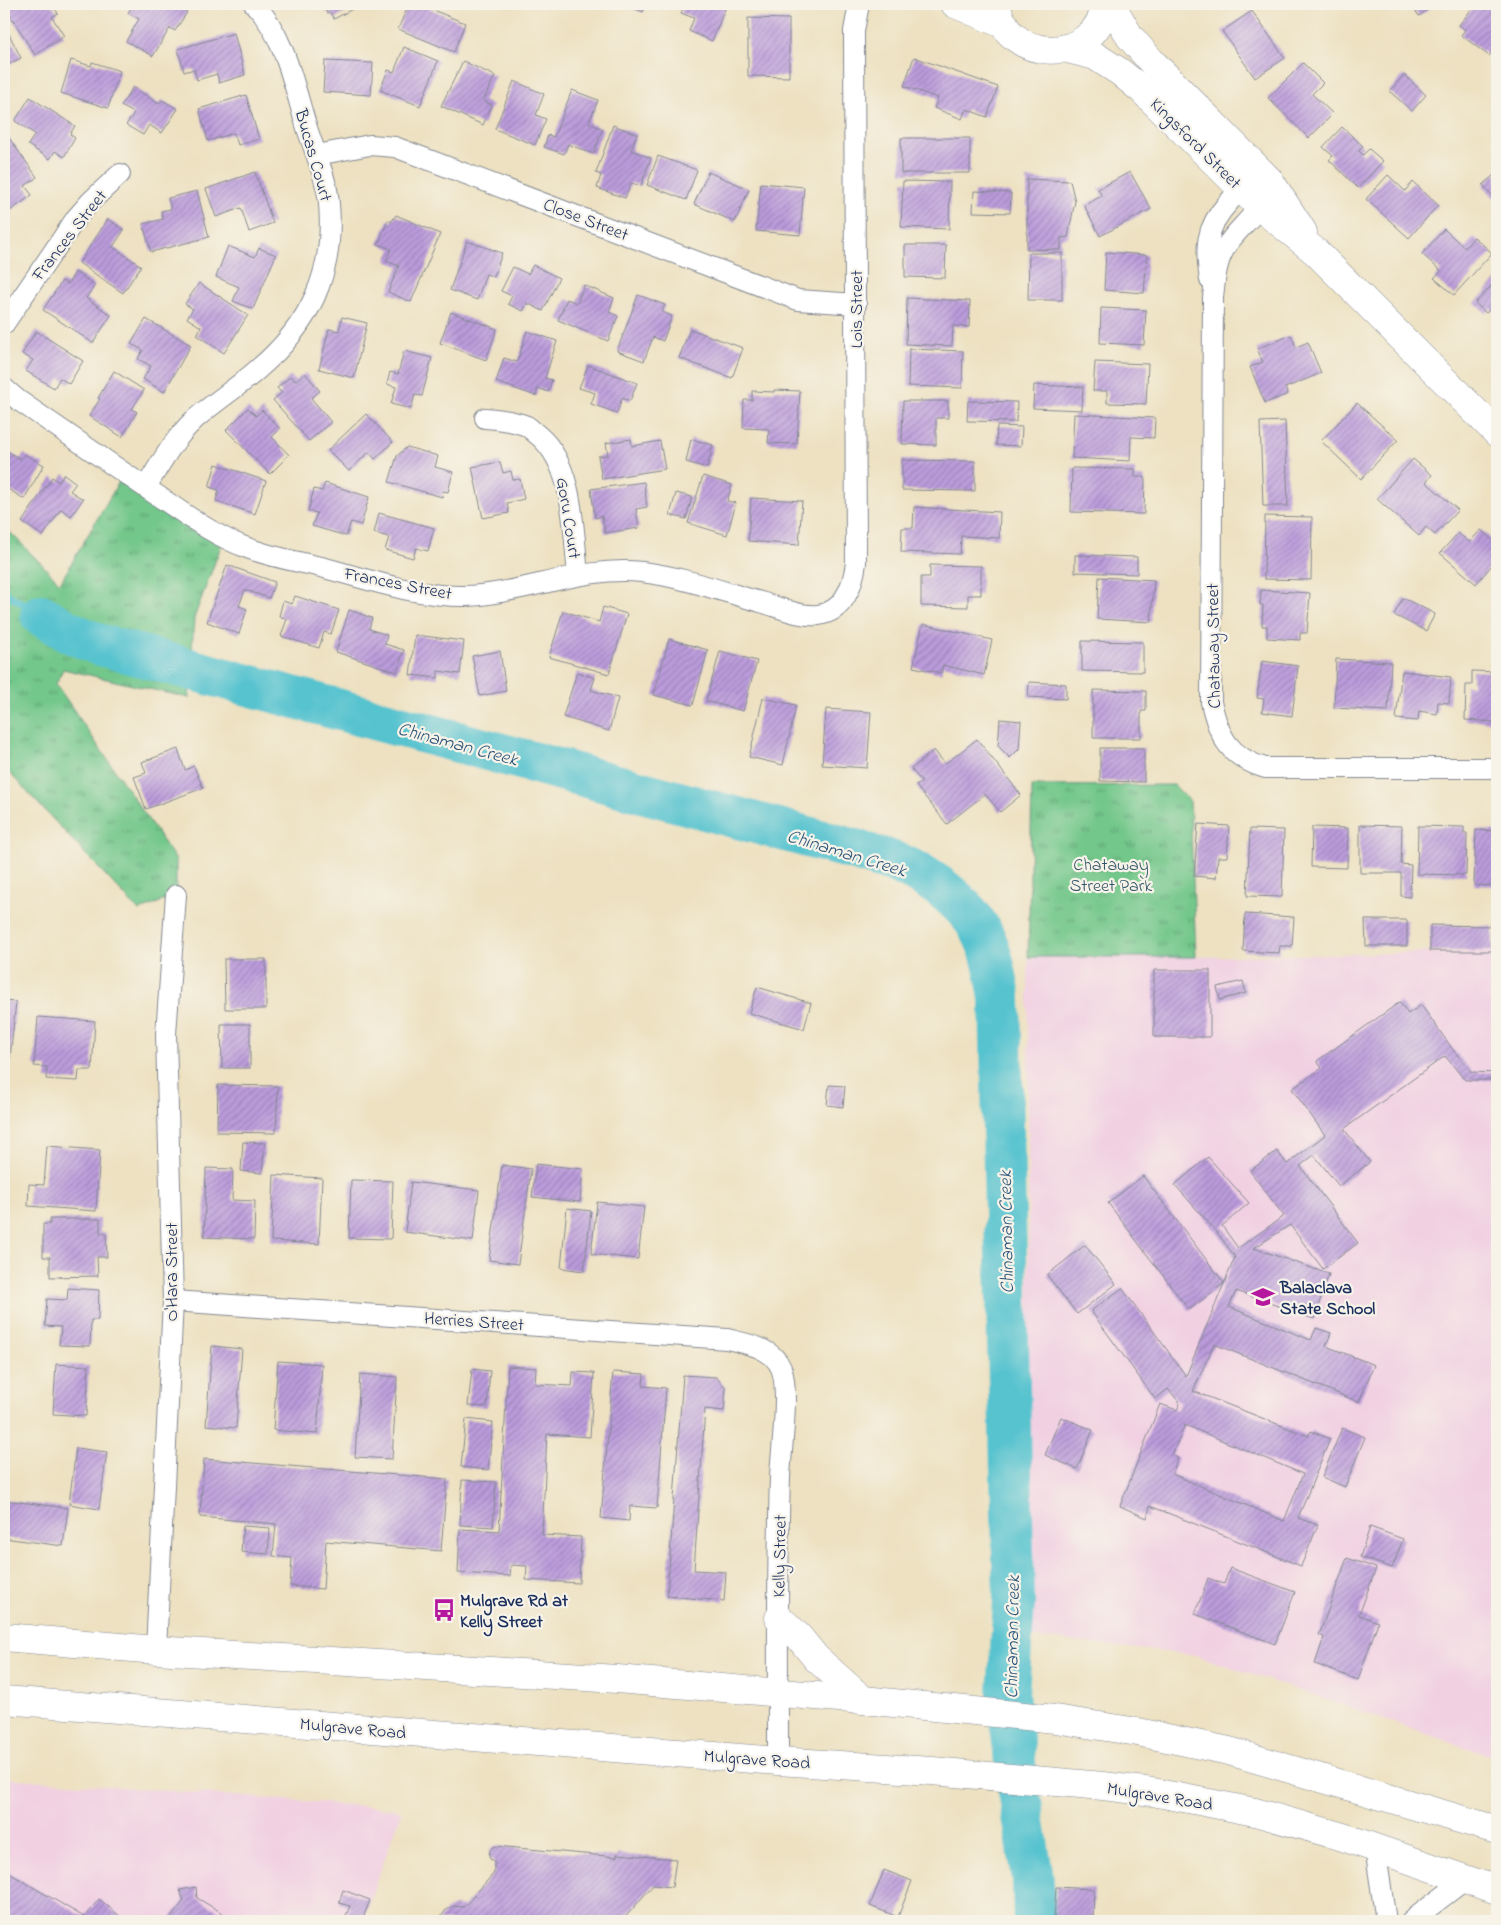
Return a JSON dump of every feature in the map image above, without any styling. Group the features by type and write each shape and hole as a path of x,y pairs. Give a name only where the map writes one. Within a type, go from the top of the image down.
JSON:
{"main road":[{"path":"955,4 1001,14 1016,38 1032,47 1049,50 1067,48 1083,41 1096,29 1104,14 1106,4"},
{"name":"Kingsford Street","path":"1111,4 1130,37 1157,68 1270,181 1316,252"},
{"name":"Kingsford Street","path":"1067,48 1095,56 1120,72 1142,90 1260,207 1316,252 1497,433"},
{"path":"779,1618 799,1637 816,1658 863,1700"},
{"path":"9,1632 156,1650 617,1679 778,1692 1035,1717 1138,1732 1229,1751 1497,1830"},
{"name":"Mulgrave Road","path":"4,1700 1046,1781 1152,1792 1296,1823 1497,1890"}],"street":[{"name":"Bucas Court","path":"146,487 180,435 194,420 277,353 312,304 323,274 329,242 330,203 317,155 277,35 264,14 254,4"},
{"name":"Lois Street","path":"836,609 848,594 854,578 856,563 854,32 859,4"},
{"name":"Close Street","path":"317,155 370,145 395,147 798,300 856,304"},
{"name":"Frances Street","path":"4,324 77,218 91,201 120,174"},
{"path":"1241,188 1270,181"},
{"name":"Chataway Street","path":"1212,297 1218,260 1224,248 1260,207 1270,181"},
{"name":"Chataway Street","path":"1241,188 1217,215 1208,236 1206,256 1212,297 1211,702 1222,734 1240,758 1265,768 1497,768"},
{"name":"Frances Street","path":"4,388 18,400 204,527 247,548 414,590 454,596 480,595 534,586 578,575 639,572 669,576 795,613 818,615 836,609"},
{"name":"Goru Court","path":"485,418 528,427 546,443 559,463 568,488 578,575"},
{"name":"O'Hara Street","path":"156,1650 173,1301 166,1034 176,895"},
{"name":"Herries Street","path":"173,1301 727,1339 754,1346 772,1355"},
{"name":"Kelly Street","path":"772,1355 781,1368 785,1386 780,1479 778,1761"},
{"path":"1375,1848 1386,1921"},
{"path":"1411,1921 1466,1879"}],"shaded area":[{"name":"Balaclava State School","path":"1497,951 1497,1758 1195,1655 1029,1637 1028,957 1196,957"},
{"path":"4,1778 387,1808 402,1811 362,1921 4,1921"}],"green space":[{"path":"124,473 224,538 194,618 189,698 63,669 56,684 176,860 176,895 139,911 4,767 4,526 60,583"},
{"name":"Chataway Street Park","path":"1174,785 1190,801 1196,957 1028,957 1032,786"}],"building":[{"path":"10,4 51,4 58,13 52,17 64,36 35,55 5,7"},
{"path":"133,4 173,4 187,12 175,31 170,28 153,56 126,41 139,19 128,13"},
{"path":"322,4 354,4 356,7 334,19 330,12 327,13"},
{"path":"409,4 418,4 465,23 454,52 398,29"},
{"path":"622,4 646,4 643,12"},
{"path":"685,4 727,4 712,41 689,31 694,18 681,13"},
{"path":"1411,4 1436,4 1419,16"},
{"path":"1476,4 1497,4 1497,45 1489,56 1461,35 1465,30 1459,25"},
{"path":"1252,11 1285,58 1255,78 1222,31"},
{"path":"748,18 789,19 789,77 748,76"},
{"path":"6,28 21,58 4,67 4,29"},
{"path":"234,33 245,75 219,83 217,74 197,80 194,69 184,72 178,49"},
{"path":"404,47 438,61 420,106 380,90 388,70 394,72"},
{"path":"914,57 998,87 987,117 966,109 962,119 934,108 938,98 904,86"},
{"path":"71,60 91,66 92,62 120,71 108,108 61,93"},
{"path":"325,61 373,63 371,95 323,92"},
{"path":"463,61 495,76 483,101 492,105 483,125 441,106"},
{"path":"1303,63 1323,83 1312,94 1333,114 1309,138 1268,98"},
{"path":"1404,75 1426,95 1412,111 1389,91"},
{"path":"514,81 544,94 536,115 546,119 535,145 495,129"},
{"path":"133,87 159,104 162,100 178,109 162,133 149,125 143,135 126,125 134,113 121,106"},
{"path":"572,90 598,100 589,123 603,129 593,154 568,144 564,154 544,147 548,135 554,137"},
{"path":"246,95 259,139 238,145 234,133 208,141 199,109"},
{"path":"30,97 75,126 70,134 75,138 64,157 55,151 50,159 28,145 35,134 15,121"},
{"path":"613,125 637,134 631,150 651,158 641,186 631,183 625,198 597,188 601,175 596,173"},
{"path":"1342,127 1363,146 1359,151 1363,155 1369,149 1383,161 1358,188 1329,160 1333,156 1323,147"},
{"path":"9,138 37,177 25,186 32,195 10,211 4,203 4,142"},
{"path":"901,138 970,138 970,173 901,173"},
{"path":"658,156 697,170 686,200 647,185"},
{"path":"255,172 273,223 249,232 241,208 216,217 206,189"},
{"path":"708,172 749,189 735,222 694,204"},
{"path":"1130,172 1151,209 1100,236 1084,205 1102,196 1098,189"},
{"path":"1497,172 1497,201 1483,185"},
{"path":"1388,175 1405,191 1413,182 1438,205 1409,238 1366,199"},
{"path":"1027,179 1070,181 1075,201 1068,237 1061,238 1061,250 1027,249"},
{"path":"903,181 950,182 949,229 901,227"},
{"path":"761,183 804,187 800,235 756,231"},
{"path":"197,191 209,237 151,252 143,224 163,219 161,211 171,209 168,198"},
{"path":"974,191 1011,193 1010,213 973,212"},
{"path":"396,215 440,234 411,302 388,292 399,266 386,261 391,249 378,244 388,220 391,222"},
{"path":"108,219 124,230 113,247 141,266 123,293 79,263"},
{"path":"1444,229 1465,248 1474,237 1492,253 1454,295 1434,278 1441,271 1422,254"},
{"path":"467,241 502,253 494,277 486,274 477,300 450,290"},
{"path":"905,245 946,245 945,278 905,277"},
{"path":"228,246 255,257 259,248 276,255 253,309 233,301 239,287 216,277"},
{"path":"1106,252 1147,255 1144,293 1104,290"},
{"path":"1029,253 1062,253 1062,300 1028,300"},
{"path":"533,265 559,278 543,311 527,303 523,311 508,304 512,296 501,291 513,267 528,274"},
{"path":"75,272 95,285 86,298 111,315 93,343 43,310 62,281 68,284"},
{"path":"1497,280 1497,314 1491,308 1486,313 1475,303"},
{"path":"199,283 248,315 224,353 197,335 201,327 187,318 193,309 185,304"},
{"path":"584,285 614,298 609,312 618,316 608,341 558,320 567,299 577,303"},
{"path":"638,295 665,305 662,312 672,316 663,341 653,337 644,361 617,351"},
{"path":"907,298 970,301 969,327 953,326 952,346 906,344"},
{"path":"1101,308 1146,310 1144,345 1100,343"},
{"path":"451,312 497,329 486,360 440,343"},
{"path":"342,317 367,323 354,378 319,369 329,329 339,331"},
{"path":"146,319 191,345 164,392 143,379 151,366 138,359 143,350 131,344"},
{"path":"690,329 743,348 732,378 679,358"},
{"path":"36,331 83,361 69,384 60,378 54,388 26,371 33,360 22,354"},
{"path":"527,331 557,341 545,378 552,380 548,392 538,388 536,396 496,382 504,358 517,362"},
{"path":"1291,335 1296,347 1308,342 1321,373 1285,388 1288,394 1265,403 1250,367 1263,362 1257,349"},
{"path":"909,349 963,351 962,388 908,386"},
{"path":"404,351 432,358 422,396 415,395 411,409 391,404 396,387 387,384 390,372 398,374"},
{"path":"1095,362 1148,364 1146,404 1107,403 1107,391 1093,391"},
{"path":"588,365 637,383 630,401 622,398 617,413 591,404 595,393 579,388"},
{"path":"114,371 144,390 132,409 137,412 122,437 89,416"},
{"path":"305,373 320,391 311,398 331,422 309,441 273,400 282,393 277,388 291,376 295,381"},
{"path":"1034,385 1083,387 1082,410 1033,408"},
{"path":"774,390 800,391 797,444 768,443 769,429 743,428 744,400 752,400 752,391 774,392"},
{"path":"903,401 948,401 948,418 936,418 936,445 902,444"},
{"path":"968,401 1017,402 1016,422 967,421"},
{"path":"1357,403 1398,440 1361,479 1321,441"},
{"path":"248,408 256,416 262,410 280,429 272,437 289,455 270,474 226,430"},
{"path":"366,414 393,442 375,459 369,452 349,471 328,450"},
{"path":"1074,414 1155,418 1154,438 1131,437 1130,461 1072,458"},
{"path":"1285,421 1288,506 1263,506 1260,422"},
{"path":"997,426 1022,427 1021,446 996,445"},
{"path":"631,439 632,446 660,441 665,469 602,479 598,456 608,455 606,443"},
{"path":"691,439 713,445 707,468 686,462"},
{"path":"407,447 438,456 435,467 453,472 448,492 443,491 442,497 389,482 397,456"},
{"path":"4,449 20,459 24,454 44,465 24,499 8,489 6,492 4,491"},
{"path":"1413,459 1432,475 1426,482 1458,510 1435,535 1426,527 1419,536 1377,499"},
{"path":"902,460 975,461 975,491 902,490"},
{"path":"500,462 503,473 511,471 513,480 520,479 524,499 507,503 509,513 483,518 472,467"},
{"path":"216,464 266,481 255,514 216,501 219,490 209,487"},
{"path":"1072,468 1135,469 1135,477 1145,477 1144,514 1071,512"},
{"path":"64,474 76,483 70,491 83,499 71,516 61,509 43,536 22,522 52,477 59,482"},
{"path":"703,476 732,485 727,501 736,503 727,535 688,523"},
{"path":"644,482 647,507 636,509 639,528 605,533 602,516 595,518 591,489"},
{"path":"325,483 369,497 361,525 351,522 346,536 312,526 317,513 308,511 314,489 322,491"},
{"path":"676,493 692,497 686,519 670,515"},
{"path":"751,498 802,501 799,545 748,541"},
{"path":"914,507 1000,512 999,538 961,536 960,554 901,552 902,528 913,528"},
{"path":"379,513 434,528 428,551 416,548 413,558 385,550 389,537 374,533"},
{"path":"1265,516 1312,517 1311,580 1264,579"},
{"path":"1481,530 1497,544 1497,559 1476,584 1440,553 1458,533 1469,542"},
{"path":"1075,555 1137,557 1137,574 1075,572"},
{"path":"227,565 275,582 269,598 245,590 239,606 247,609 239,634 207,622"},
{"path":"930,565 981,566 981,595 968,595 968,607 921,606 921,577 930,577"},
{"path":"1099,577 1154,580 1151,622 1097,619"},
{"path":"1261,590 1310,593 1307,633 1300,633 1300,640 1267,638 1267,626 1262,626 1263,605 1260,605"},
{"path":"295,596 339,610 331,634 324,632 319,648 281,636 287,619 279,616 283,601 292,604"},
{"path":"1403,598 1435,614 1426,631 1394,615"},
{"path":"603,607 627,614 609,674 549,657 563,611 599,622"},
{"path":"349,610 372,618 369,629 387,635 385,644 404,650 397,672 336,652"},
{"path":"923,624 992,640 984,675 943,665 941,673 913,667"},
{"path":"415,635 464,641 460,674 438,671 438,678 410,675"},
{"path":"669,639 708,650 693,705 654,695"},
{"path":"1082,641 1143,642 1143,672 1082,671"},
{"path":"500,651 506,691 480,696 472,656"},
{"path":"720,651 757,661 743,711 706,701"},
{"path":"1336,659 1391,662 1388,711 1334,708"},
{"path":"1262,661 1298,666 1292,716 1262,712 1264,699 1257,698"},
{"path":"1402,671 1451,677 1449,703 1438,702 1437,714 1419,711 1418,721 1396,719"},
{"path":"1472,671 1497,672 1497,722 1465,720 1466,685 1472,685"},
{"path":"577,672 595,678 591,690 618,698 609,731 563,717"},
{"path":"1029,682 1066,684 1066,699 1028,697"},
{"path":"1093,690 1146,691 1146,711 1141,711 1141,738 1093,738"},
{"path":"763,698 796,705 783,765 749,757"},
{"path":"826,709 871,712 867,768 822,765"},
{"path":"1000,719 1021,721 1019,749 1010,758 998,746"},
{"path":"977,739 1021,795 1000,812 985,794 947,824 916,786 922,782 911,769 934,750 945,764"},
{"path":"1100,748 1144,748 1144,782 1100,781"},
{"path":"178,749 185,770 194,766 203,788 146,809 134,777 146,773 142,762"},
{"path":"1198,824 1229,826 1227,857 1218,857 1216,878 1194,876"},
{"path":"1360,825 1402,826 1401,864 1411,865 1410,897 1401,896 1401,873 1360,873"},
{"path":"1418,826 1464,827 1464,833 1467,833 1466,875 1417,874"},
{"path":"1312,827 1348,828 1347,868 1311,867"},
{"path":"1250,829 1284,830 1282,897 1247,896"},
{"path":"1476,830 1497,831 1497,886 1474,885"},
{"path":"1245,914 1294,917 1292,946 1280,946 1279,953 1243,951"},
{"path":"1365,920 1407,920 1407,946 1366,946"},
{"path":"1430,925 1493,926 1493,951 1430,951"},
{"path":"224,959 266,959 266,1009 225,1009"},
{"path":"1154,970 1210,970 1210,1037 1154,1037"},
{"path":"1243,981 1246,993 1220,1000 1217,987"},
{"path":"757,987 811,1003 804,1029 749,1013"},
{"path":"4,1001 16,1002 9,1067 4,1067"},
{"path":"1400,1002 1408,1014 1421,1005 1454,1051 1472,1072 1497,1073 1497,1080 1465,1080 1445,1056 1344,1129 1370,1162 1339,1186 1314,1155 1300,1166 1358,1243 1323,1269 1290,1225 1254,1248 1329,1274 1314,1319 1236,1291 1229,1307 1311,1340 1316,1328 1331,1333 1326,1346 1374,1365 1359,1402 1214,1344 1193,1391 1308,1436 1311,1431 1330,1439 1298,1518 1318,1525 1301,1566 1150,1506 1147,1518 1120,1506 1160,1404 1177,1410 1180,1403 1168,1389 1155,1399 1091,1311 1122,1288 1186,1376 1235,1257 1216,1231 1175,1185 1208,1157 1249,1203 1222,1226 1238,1248 1284,1216 1250,1171 1277,1151 1287,1164 1325,1135 1292,1089 1322,1068 1317,1061","holes":["1185,1425 1303,1474 1284,1521 1172,1474 1178,1458 1172,1455"]},
{"path":"38,1017 95,1021 92,1070 79,1070 78,1081 46,1079 47,1067 34,1066"},
{"path":"221,1024 250,1024 250,1068 222,1068"},
{"path":"218,1085 278,1086 276,1133 217,1132"},
{"path":"829,1085 845,1086 843,1107 827,1105"},
{"path":"243,1142 265,1143 262,1173 241,1171"},
{"path":"47,1146 100,1150 96,1211 28,1206 29,1184 44,1185"},
{"path":"536,1164 583,1169 580,1202 532,1197"},
{"path":"502,1165 531,1169 518,1264 489,1260"},
{"path":"206,1168 233,1169 232,1200 255,1201 254,1239 204,1237"},
{"path":"274,1175 322,1178 319,1244 271,1241"},
{"path":"1143,1176 1224,1283 1189,1310 1108,1203"},
{"path":"351,1180 393,1181 391,1239 349,1238"},
{"path":"411,1182 479,1190 473,1241 405,1232"},
{"path":"597,1202 644,1207 638,1259 591,1254"},
{"path":"567,1208 591,1211 584,1271 561,1268"},
{"path":"50,1219 100,1219 100,1233 106,1233 107,1257 97,1257 98,1276 50,1277 50,1257 43,1257 43,1224 50,1224"},
{"path":"1085,1245 1116,1284 1077,1314 1047,1275"},
{"path":"68,1288 99,1290 98,1320 91,1320 90,1346 59,1345 61,1327 45,1326 47,1299 67,1300"},
{"path":"212,1346 242,1349 236,1428 206,1425"},
{"path":"278,1361 322,1364 317,1434 273,1430"},
{"path":"56,1364 89,1366 86,1416 53,1414"},
{"path":"508,1366 536,1368 535,1384 572,1386 573,1372 594,1373 590,1437 547,1434 542,1535 581,1537 579,1583 526,1580 527,1566 511,1565 510,1576 458,1573 460,1529 499,1531"},
{"path":"472,1369 490,1371 487,1407 468,1406"},
{"path":"613,1372 644,1374 643,1386 666,1388 657,1508 630,1506 629,1521 601,1518"},
{"path":"360,1374 397,1377 392,1459 355,1457"},
{"path":"683,1375 716,1377 726,1388 724,1411 705,1409 694,1570 726,1572 724,1601 667,1596"},
{"path":"1061,1417 1093,1430 1077,1469 1045,1455"},
{"path":"466,1419 493,1422 488,1470 461,1467"},
{"path":"1342,1428 1365,1437 1345,1487 1322,1477"},
{"path":"76,1448 107,1452 99,1509 69,1504"},
{"path":"204,1459 447,1479 441,1551 326,1541 323,1589 290,1586 292,1558 273,1556 276,1524 200,1517"},
{"path":"462,1480 496,1482 493,1527 460,1525"},
{"path":"4,1500 68,1508 63,1546 4,1538"},
{"path":"243,1526 270,1528 268,1554 241,1552"},
{"path":"1370,1527 1403,1539 1392,1568 1360,1557"},
{"path":"1347,1558 1376,1568 1359,1615 1378,1622 1358,1680 1315,1664 1324,1637 1319,1635"},
{"path":"1230,1568 1295,1592 1275,1644 1195,1614 1208,1578 1224,1584"},
{"path":"495,1846 617,1857 617,1854 676,1859 672,1887 653,1885 622,1921 438,1921 446,1910 454,1906 464,1907 494,1873 494,1861 490,1859 489,1855 490,1850"},
{"path":"4,1870 84,1917 99,1899 126,1921 4,1921"},
{"path":"884,1870 912,1881 898,1917 870,1906"},
{"path":"196,1887 197,1898 236,1921 168,1921 184,1901 180,1890"},
{"path":"1056,1887 1094,1889 1093,1921 1054,1921"},
{"path":"343,1890 370,1900 362,1921 344,1921 350,1906 339,1903"}],"waterway":[{"name":"Chinaman Creek","path":"4,592 41,615"},
{"name":"Chinaman Creek","path":"41,615 70,632 97,644 859,851 899,864 913,870 952,896 973,919 982,932 990,952 996,972 1000,998 1014,1601 1008,1694 1016,1772 1033,1879 1034,1921"}],"place":[{"name":"Balaclava State School","path":"1263,1297"},
{"name":"Mulgrave Rd at Kelly Street","path":"444,1610"}]}
